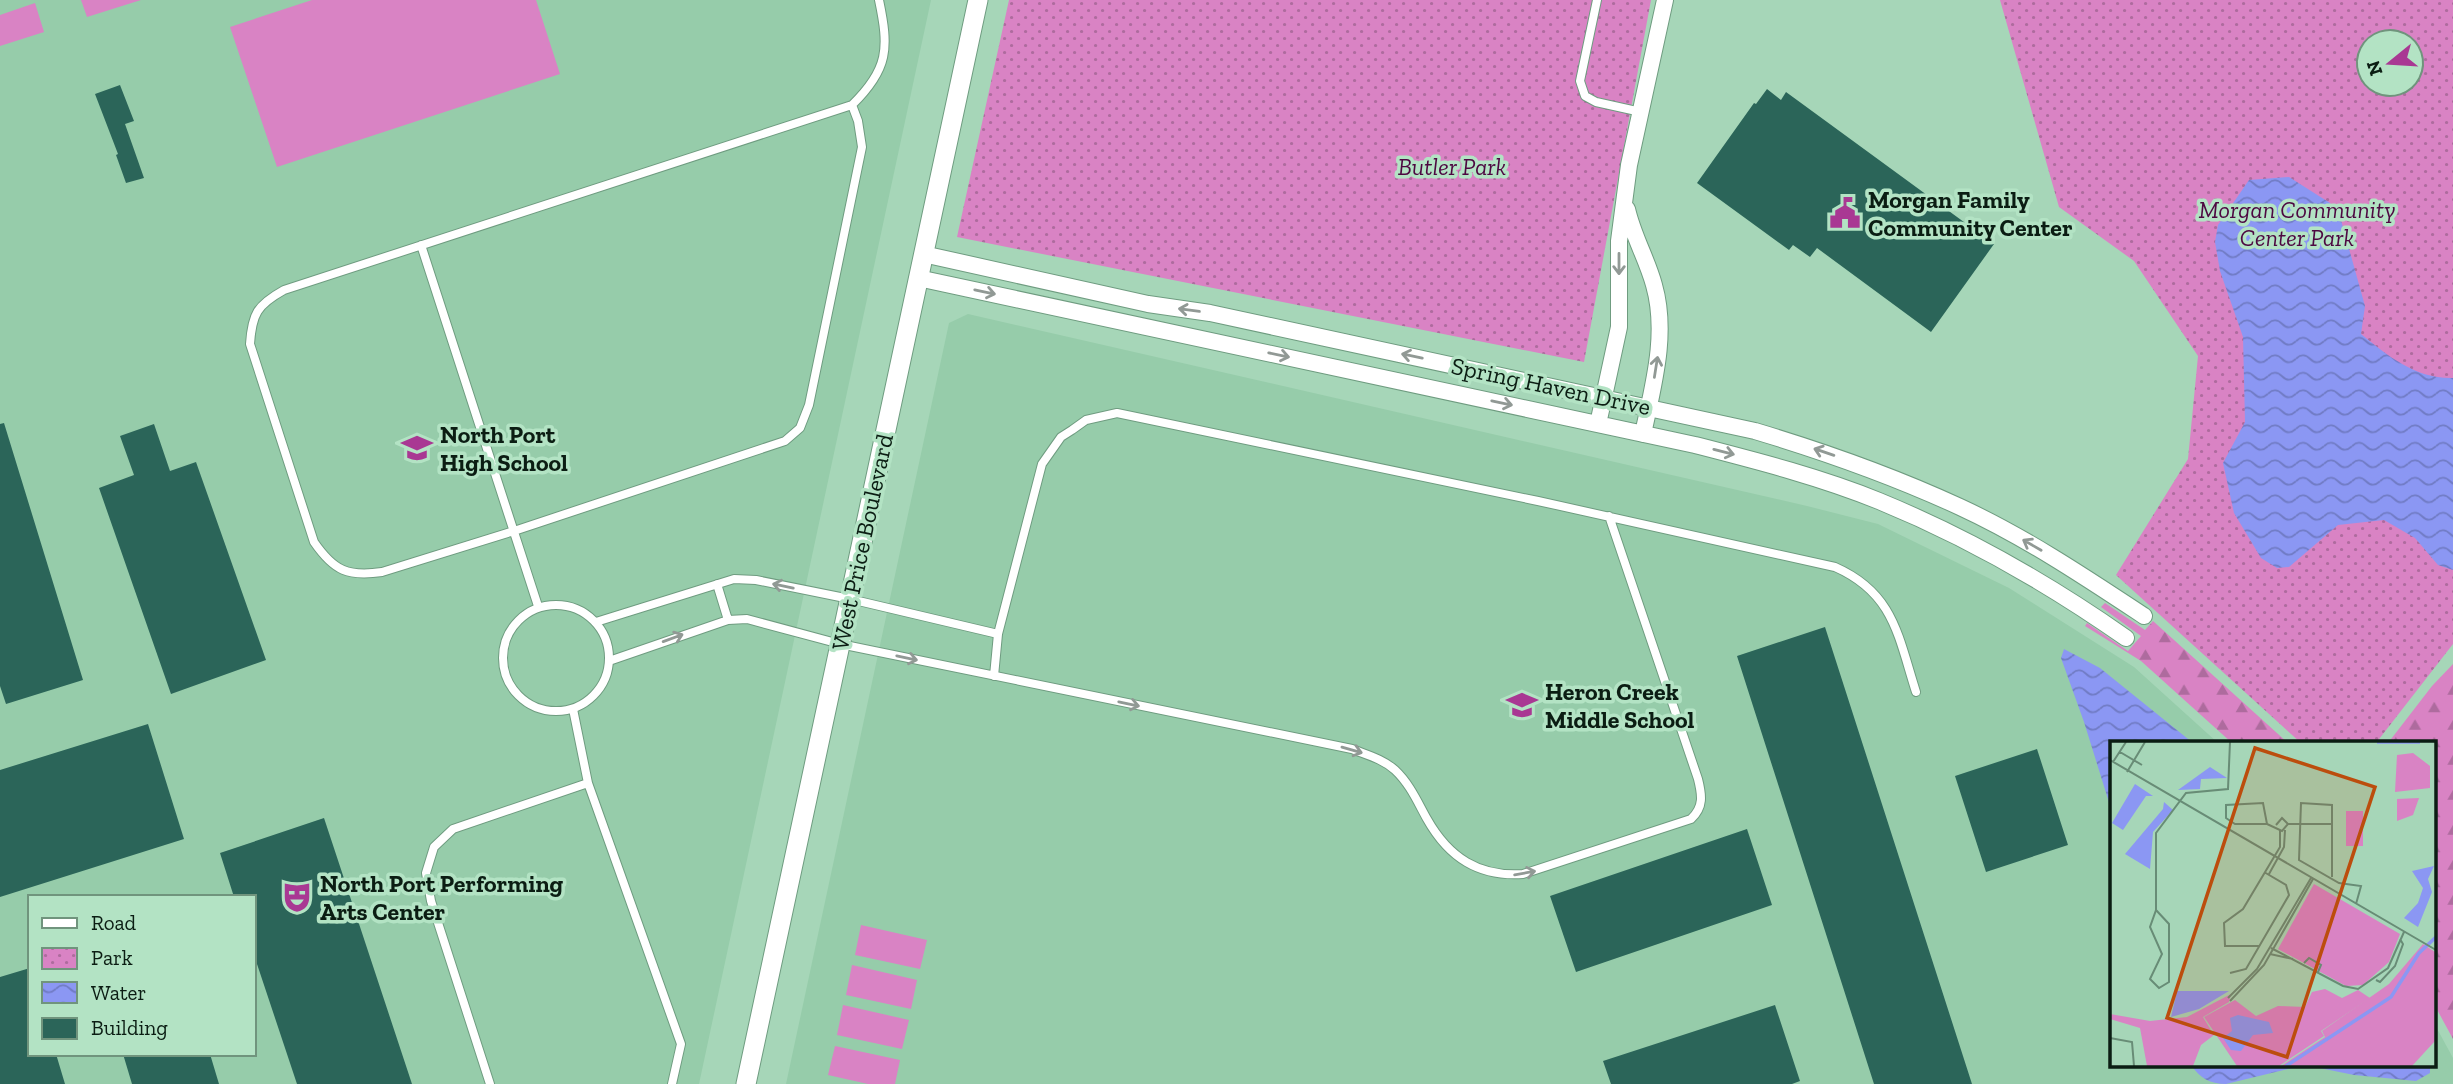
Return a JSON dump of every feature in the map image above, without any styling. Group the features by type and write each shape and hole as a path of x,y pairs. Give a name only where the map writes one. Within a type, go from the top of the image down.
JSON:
{"street":[{"name":"West Price Boulevard","path":"746,1084 978,0"},
{"path":"1598,424 1619,327 1619,241 1629,165 1665,0"},
{"path":"1625,197 1635,239 1649,269 1658,302 1660,322 1659,345 1643,434"},
{"name":"Spring Haven Drive","path":"923,254 1148,304 1210,313 1755,430 1888,475 1961,508 2029,543 2144,616"},
{"name":"Spring Haven Drive","path":"918,278 1758,461 1877,500 1945,530 2076,603 2126,638"}],"lane":[{"path":"852,105 858,121 862,147 810,405 800,428 785,441 382,572 361,575 340,570 326,559 314,542 250,344 252,318 266,300 284,290 852,105 870,87 883,60 887,36 879,0"},
{"path":"1597,0 1580,81 1586,96 1596,102 1641,112"},
{"path":"421,245 538,606"},
{"path":"994,676 998,634 1042,464 1061,437 1086,420 1117,413 1609,516 1835,567 1857,577 1873,591 1886,608 1916,692"},
{"path":"609,661 728,620 747,619 840,644 1352,749 1380,760 1395,770 1451,852 1483,871 1504,875 1543,869 1691,819 1699,813 1702,805 1698,779 1609,516"},
{"path":"596,622 734,579 756,580 850,599 998,634"},
{"path":"717,584 728,620"},
{"path":"559,604 579,609 596,622 606,640 609,661 604,681 591,698 573,709 552,711 532,706 515,693 505,675 502,654 507,634 520,617 538,606 559,604"},
{"path":"573,709 588,783 681,1044 672,1084"},
{"path":"490,1084 431,901 426,873 434,847 453,829 588,783"}],"shaded area":[{"name":"North Port High School","path":"0,0 931,0 699,1084 0,1084"},
{"name":"Heron Creek Middle School","path":"968,314 1807,506 1878,524 2009,588 2134,667 2216,741 2110,741 2110,1066 2436,1066 2436,1027 2453,1058 2453,1084 786,1084 949,323"}],"green space":[{"path":"81,0 141,0 87,17"},
{"path":"312,0 536,0 560,74 277,167 230,27"},
{"name":"Butler Park","path":"1009,0 1651,0 1584,362 957,237"},
{"name":"Morgan Community Center Park","path":"2000,0 2453,0 2453,644 2378,741 2299,741 2116,575 2188,459 2198,356 2134,261 2059,207"},
{"path":"35,3 44,32 0,46 0,15"},
{"path":"2105,603 2145,630 2153,621 2286,741 2230,741 2141,661 2085,626 2087,623 2128,651 2141,636 2101,607"},
{"path":"2453,664 2453,1039 2436,1008 2436,741 2390,741 2432,686"},
{"path":"861,925 927,940 920,969 855,955"},
{"path":"852,965 917,980 911,1009 846,995"},
{"path":"843,1005 909,1020 902,1049 837,1035"},
{"path":"835,1046 900,1060 895,1084 868,1084 828,1075"}],"water":[{"path":"2289,177 2330,203 2341,220 2365,306 2361,334 2403,365 2427,375 2453,378 2453,570 2438,565 2415,538 2384,520 2338,525 2289,567 2277,568 2261,558 2234,513 2223,463 2245,422 2243,337 2220,271 2215,242 2218,225 2249,180"},
{"path":"2064,649 2100,668 2191,741 2110,741 2110,806 2084,722 2061,658"},
{"path":"2192,1066 2301,1066 2226,1084 2215,1083"},
{"path":"2310,1066 2430,1066 2430,1073 2416,1081 2354,1075"}],"building":[{"path":"120,85 134,121 125,124 144,178 126,183 95,94"},
{"name":"Morgan Family Community Center","path":"1767,89 1781,100 1786,92 1994,244 1931,332 1817,248 1810,257 1793,245 1789,250 1697,183"},
{"path":"4,423 83,680 6,704 0,686 0,424"},
{"path":"154,424 170,471 196,462 266,660 171,694 99,488 134,475 120,436"},
{"name":"Heron Creek Middle School","path":"1825,627 1972,1084 1874,1084 1737,656"},
{"path":"148,724 184,839 0,897 0,770"},
{"path":"2037,749 2068,845 1986,872 1955,776"},
{"path":"324,818 412,1084 297,1084 256,961 256,895 233,895 220,853"},
{"path":"1747,829 1772,905 1576,972 1550,896"},
{"path":"28,969 28,1056 57,1056 65,1084 0,1084 0,977"},
{"path":"1775,1005 1800,1081 1792,1084 1611,1084 1603,1061"},
{"path":"124,1056 211,1056 219,1084 132,1084"}],"place":[{"name":"Morgan Family Community Center","path":"1845,213"},
{"name":"North Port High School","path":"417,448"},
{"name":"Heron Creek Middle School","path":"1522,705"},
{"name":"North Port Performing Arts Center","path":"297,897"}]}
